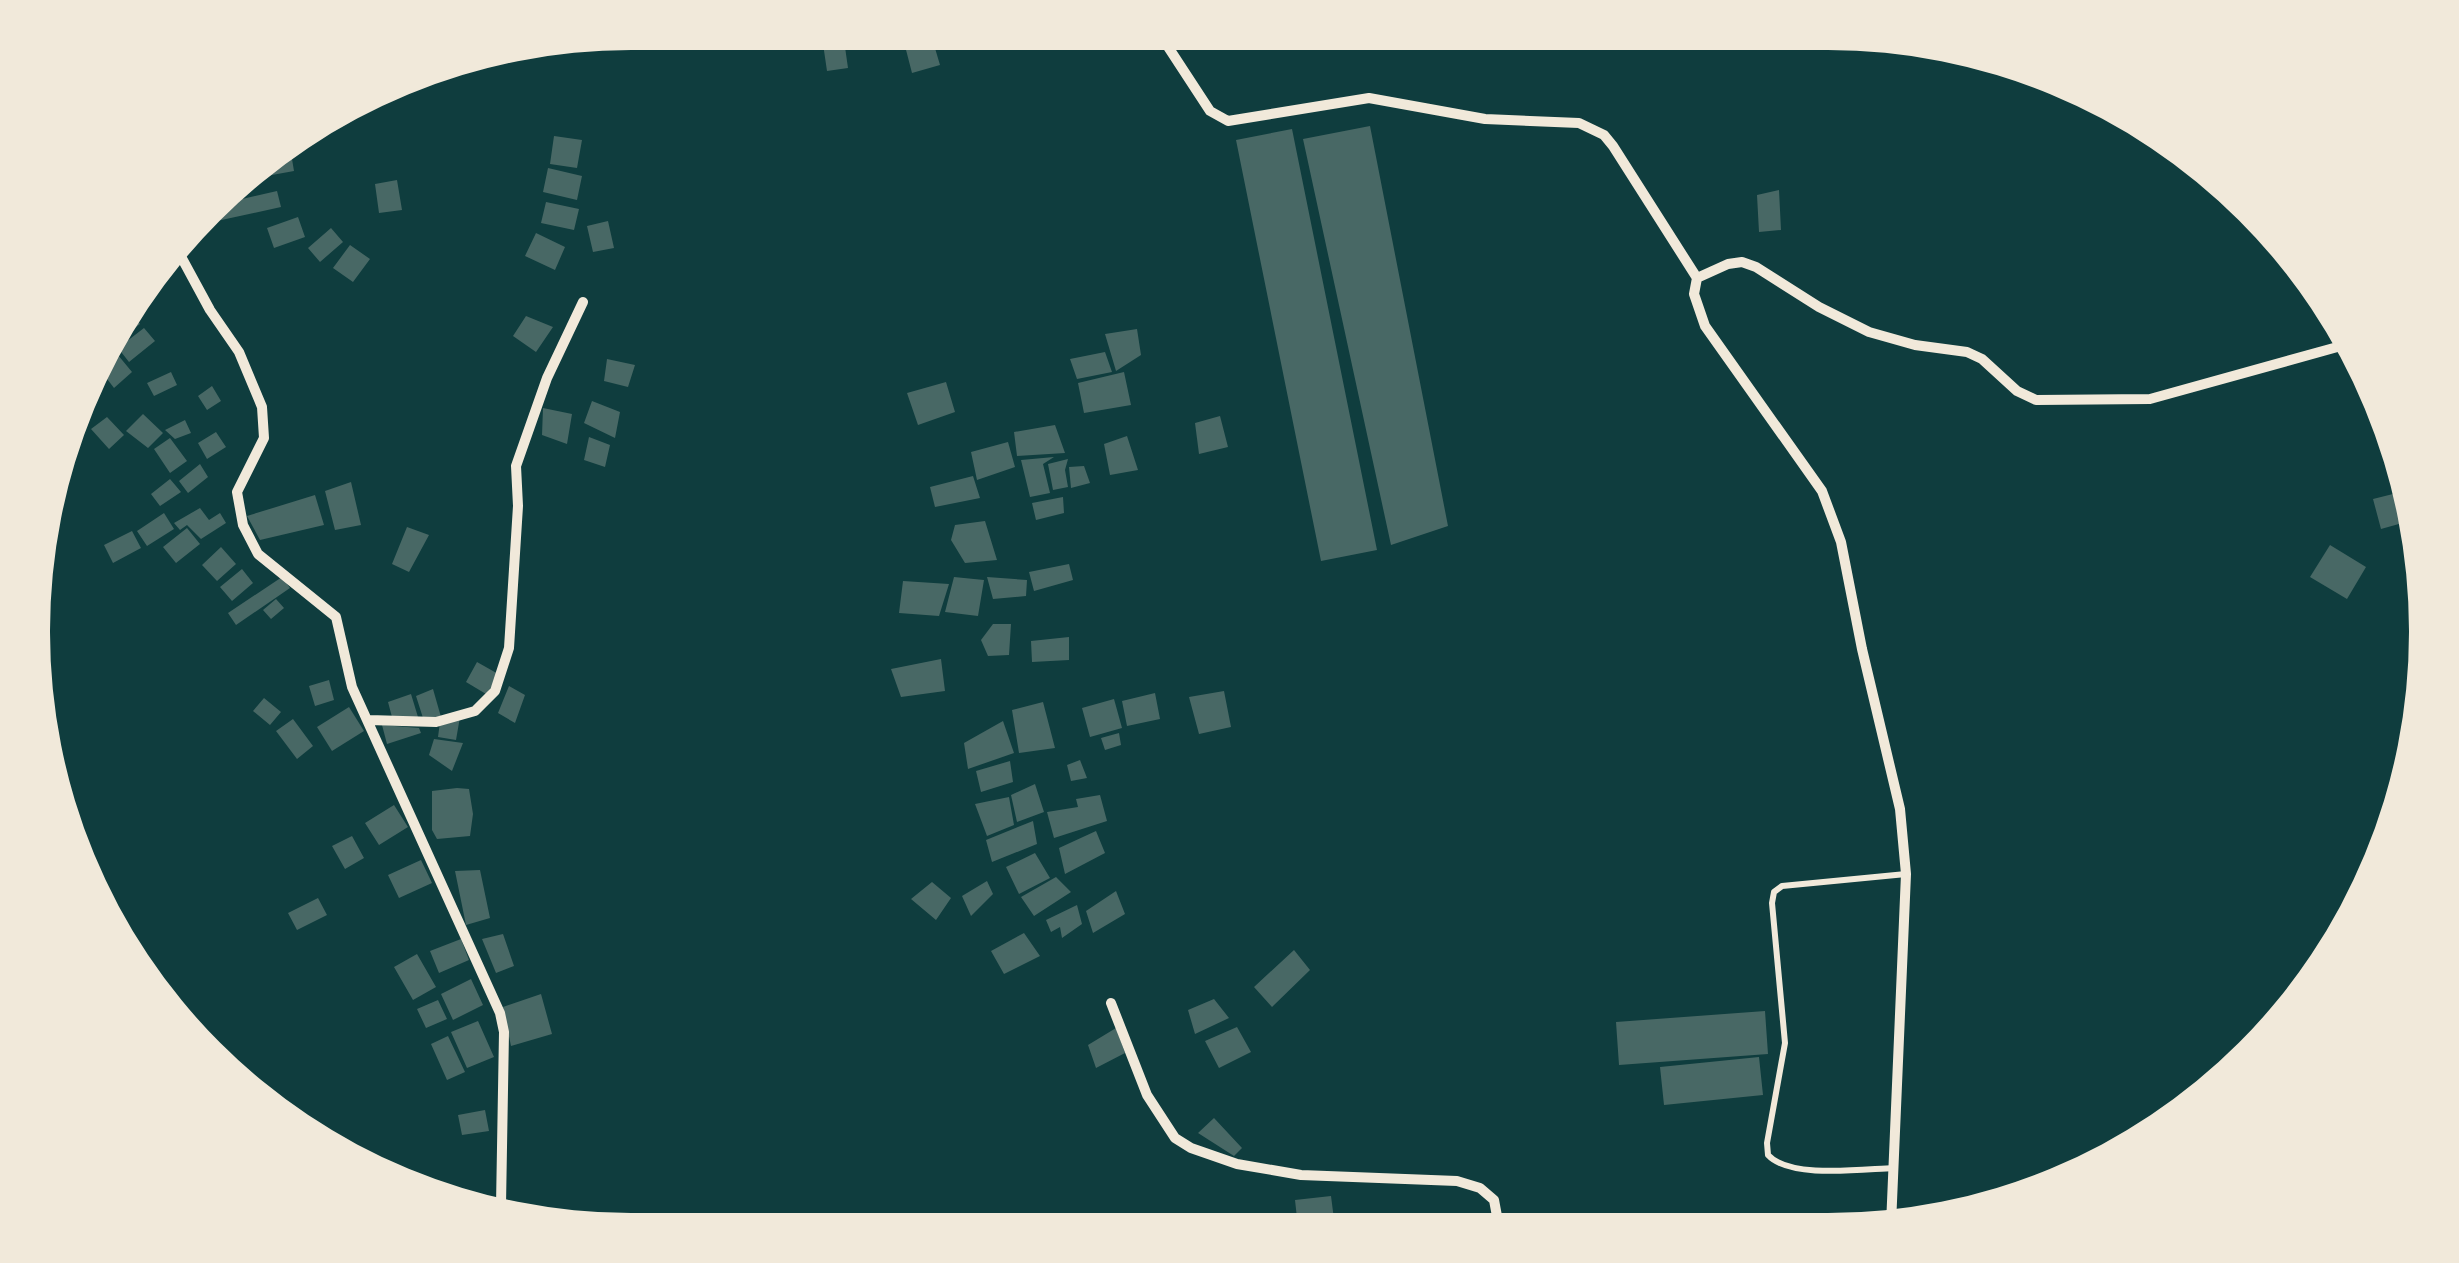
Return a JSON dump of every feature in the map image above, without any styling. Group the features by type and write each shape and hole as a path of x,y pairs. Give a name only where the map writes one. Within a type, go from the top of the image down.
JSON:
{"street":[{"path":"1170,50 1210,111 1228,121 1370,98 1470,117 1563,120 1592,128 1614,146 1697,278 1696,300 1705,326 1822,492 1840,542 1900,809 1906,874 1893,1209"},
{"path":"183,261 239,352 262,406 264,438 236,492 243,524 258,554 336,617 352,687 500,1013 504,1032 501,1198"},
{"path":"1697,278 1728,264 1742,262 1756,267 1819,308 1869,332 1915,345 1967,352 1982,359 2017,391 2036,400 2150,399 2335,348"},
{"path":"369,720 436,722 475,710 494,691 509,648 518,506 516,466 547,378 583,302"},
{"path":"1112,1003 1147,1094 1175,1138 1190,1148 1236,1164 1300,1174 1469,1183 1494,1200 1496,1213"}],"lane":[{"path":"1895,1168 1801,1168 1782,1165 1768,1155 1766,1144 1785,1044 1772,903 1774,892 1782,886 1906,874"}],"building":[{"path":"824,50 845,50 848,68 827,71"},
{"path":"906,50 936,50 940,65 912,73"},
{"path":"1370,126 1448,526 1391,545 1303,139"},
{"path":"1292,129 1377,550 1321,561 1236,140"},
{"path":"554,136 582,140 577,168 550,164"},
{"path":"292,160 294,171 272,175"},
{"path":"548,168 582,176 577,200 543,192"},
{"path":"397,180 402,210 379,213 375,184"},
{"path":"1779,190 1781,230 1759,232 1757,195"},
{"path":"277,191 281,207 220,220 243,199"},
{"path":"546,202 579,209 574,230 541,223"},
{"path":"298,217 305,237 274,248 267,228"},
{"path":"608,221 614,248 593,252 587,226"},
{"path":"331,228 343,242 320,262 308,248"},
{"path":"536,233 565,247 555,270 525,256"},
{"path":"350,245 370,259 353,282 333,268"},
{"path":"526,316 553,327 536,352 513,336"},
{"path":"144,328 155,341 129,362 122,353 129,340"},
{"path":"1137,329 1141,355 1116,371 1105,334"},
{"path":"1105,352 1112,372 1077,379 1070,359"},
{"path":"119,357 132,372 114,388 107,379"},
{"path":"607,359 635,365 628,387 604,381"},
{"path":"171,372 177,385 154,396 147,383"},
{"path":"1124,372 1131,405 1084,413 1078,383"},
{"path":"946,382 955,412 918,425 907,393"},
{"path":"212,386 221,401 207,410 198,396"},
{"path":"592,401 620,412 615,438 584,423"},
{"path":"543,408 572,414 567,444 542,435"},
{"path":"143,414 163,433 148,448 126,431"},
{"path":"1220,416 1228,447 1199,454 1195,423"},
{"path":"107,417 124,435 109,449 91,429"},
{"path":"185,420 191,433 175,439 165,430"},
{"path":"1055,425 1065,453 1017,456 1014,432"},
{"path":"216,432 226,447 207,459 198,443"},
{"path":"1127,436 1138,470 1110,475 1104,444"},
{"path":"589,437 610,445 605,467 584,460"},
{"path":"170,438 187,461 170,473 154,449"},
{"path":"1008,442 1015,467 977,480 971,452"},
{"path":"1054,457 1043,464 1050,493 1030,497 1021,460"},
{"path":"1068,459 1068,487 1053,490 1048,464"},
{"path":"200,464 208,477 188,493 179,481"},
{"path":"1084,466 1090,483 1071,488 1069,467"},
{"path":"973,476 980,498 935,507 930,487"},
{"path":"170,479 181,492 160,506 151,494"},
{"path":"351,482 361,525 335,530 325,491"},
{"path":"2392,494 2399,524 2381,529 2373,499"},
{"path":"315,495 324,525 260,540 247,516"},
{"path":"1063,497 1064,513 1036,520 1032,503"},
{"path":"200,508 209,520 220,513 226,523 201,539 187,525 180,530 174,523"},
{"path":"164,513 174,529 147,546 137,531"},
{"path":"985,521 997,560 965,563 951,540 955,525"},
{"path":"407,527 429,535 409,572 392,564"},
{"path":"187,528 200,544 176,563 163,547"},
{"path":"132,531 141,548 113,563 104,545"},
{"path":"2330,545 2366,567 2347,599 2310,577"},
{"path":"221,547 236,564 217,581 202,565"},
{"path":"1069,564 1073,580 1034,591 1029,572"},
{"path":"242,569 253,583 232,601 220,587"},
{"path":"282,577 290,588 236,625 228,613"},
{"path":"954,577 984,580 978,616 945,612"},
{"path":"987,577 1027,580 1026,596 993,599"},
{"path":"903,581 949,584 939,616 899,613"},
{"path":"276,599 284,608 271,619 263,610"},
{"path":"993,624 1011,624 1009,655 988,656 981,640"},
{"path":"1069,637 1069,660 1032,662 1031,641"},
{"path":"941,659 945,691 901,697 891,669"},
{"path":"477,662 500,675 486,694 466,682"},
{"path":"329,680 334,700 315,706 309,686"},
{"path":"509,686 525,695 515,723 498,713"},
{"path":"433,689 441,717 423,718 416,696"},
{"path":"1224,691 1231,727 1199,734 1189,697"},
{"path":"1155,693 1160,719 1127,726 1122,701"},
{"path":"411,694 418,717 392,717 388,702"},
{"path":"264,698 281,712 270,725 253,711"},
{"path":"1114,699 1122,728 1090,737 1082,708"},
{"path":"1043,702 1055,748 1019,753 1012,710"},
{"path":"349,707 364,731 332,751 317,727"},
{"path":"460,717 456,740 438,737 440,722"},
{"path":"293,719 313,746 297,759 276,731"},
{"path":"1003,721 1014,753 968,769 964,743"},
{"path":"382,725 419,728 421,733 387,744"},
{"path":"1119,733 1121,745 1105,750 1101,738"},
{"path":"434,739 463,743 452,771 429,755"},
{"path":"1080,760 1087,778 1071,781 1067,765"},
{"path":"1010,761 1013,782 981,792 976,771"},
{"path":"1035,784 1044,812 1017,822 1011,795"},
{"path":"469,789 473,814 470,836 437,839 432,830 432,791"},
{"path":"1100,795 1107,821 1054,838 1047,812 1078,807 1076,799"},
{"path":"1009,797 1014,825 987,836 975,804"},
{"path":"394,805 408,827 379,845 365,823"},
{"path":"1033,821 1037,844 992,862 986,840"},
{"path":"1096,831 1105,853 1065,874 1059,848"},
{"path":"352,836 364,858 345,869 332,846"},
{"path":"1035,853 1050,878 1019,894 1006,867"},
{"path":"421,860 432,883 399,898 388,875"},
{"path":"480,870 490,918 466,925 455,871"},
{"path":"1056,877 1071,892 1034,916 1021,897"},
{"path":"987,881 993,894 971,916 962,896"},
{"path":"932,882 951,898 936,920 911,899"},
{"path":"1116,891 1125,914 1093,933 1086,911"},
{"path":"318,898 327,915 297,930 288,913"},
{"path":"1077,905 1082,924 1062,938 1060,927 1051,932 1046,920"},
{"path":"1024,933 1040,956 1004,974 991,951"},
{"path":"503,934 514,966 496,973 482,939"},
{"path":"461,939 469,960 439,973 430,951"},
{"path":"1294,950 1310,970 1272,1007 1254,987"},
{"path":"417,954 436,987 413,1000 394,967"},
{"path":"471,979 483,1005 453,1020 441,994"},
{"path":"541,994 552,1034 511,1046 503,1007"},
{"path":"1214,999 1229,1018 1195,1034 1188,1010"},
{"path":"438,1000 447,1019 426,1028 417,1009"},
{"path":"1765,1011 1768,1054 1619,1065 1616,1022"},
{"path":"478,1021 494,1057 467,1068 451,1032"},
{"path":"1237,1027 1251,1052 1219,1068 1205,1041"},
{"path":"1116,1028 1125,1053 1096,1068 1088,1045"},
{"path":"448,1036 465,1072 447,1080 431,1044"},
{"path":"1759,1057 1763,1095 1664,1105 1660,1067"},
{"path":"485,1110 489,1131 462,1135 458,1115"},
{"path":"1214,1118 1242,1148 1234,1156 1198,1133"},
{"path":"1331,1196 1333,1213 1296,1213 1295,1200"}]}
